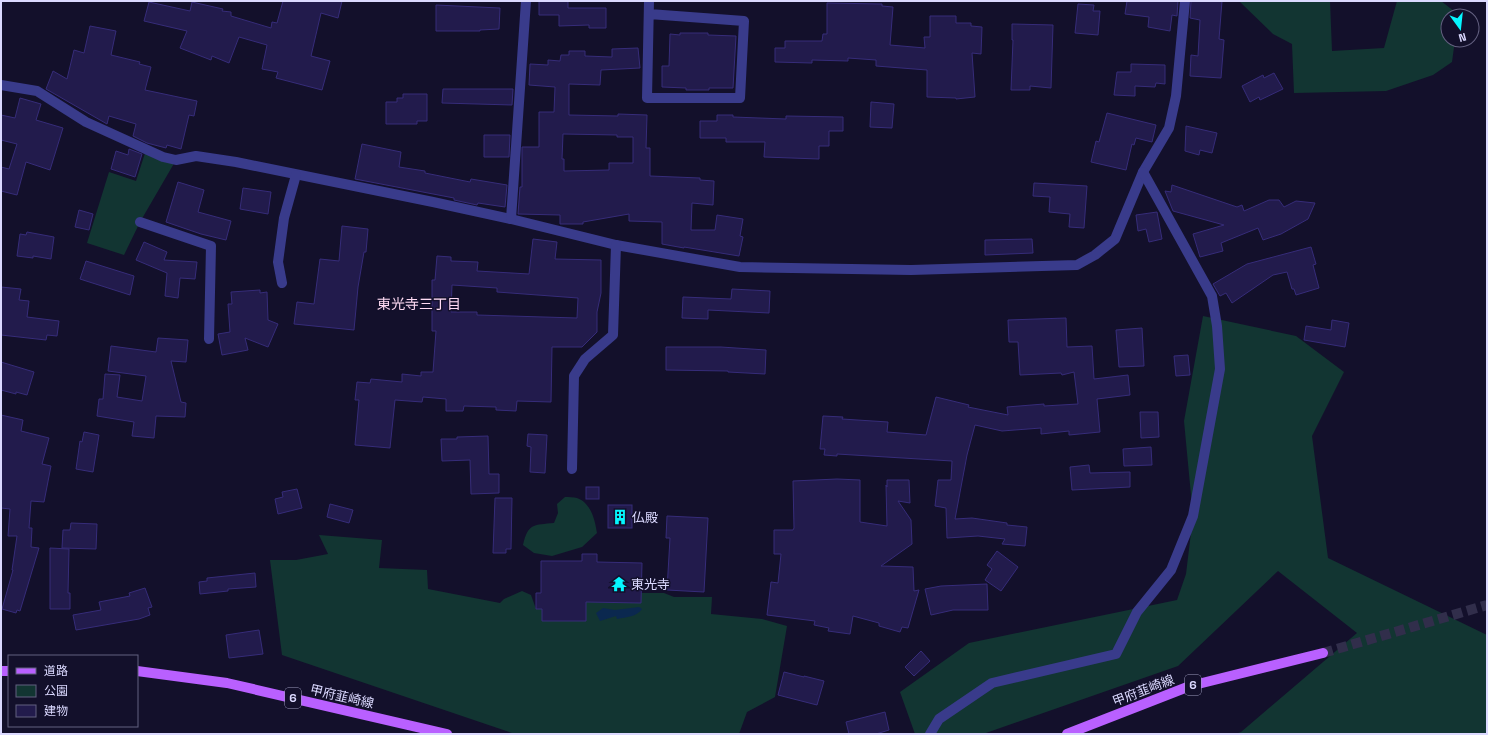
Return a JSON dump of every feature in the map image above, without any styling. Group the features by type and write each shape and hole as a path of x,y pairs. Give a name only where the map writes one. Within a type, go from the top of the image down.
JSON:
{"main road":[{"name":"甲府韮崎線","path":"1067,734 1190,686 1323,653"},
{"name":"甲府韮崎線","path":"138,671 227,683 447,734"}],"street":[{"path":"512,219 526,1"},
{"path":"649,1 647,98 740,98 744,21 649,14"},
{"path":"1,85 37,91 86,122 163,157 176,160 196,156 236,162 512,219 616,245 740,267 911,270 1077,265 1095,255 1115,239 1143,172 1169,128 1176,96 1186,1"},
{"path":"930,734 939,719 992,683 1116,654 1137,612 1171,570 1193,516 1220,370 1217,326 1212,296 1143,172"},
{"path":"282,283 278,262 284,218 296,175"},
{"path":"140,222 212,246 209,339"},
{"path":"572,469 574,376 585,359 613,335 616,245"}],"green space":[{"path":"1239,1 1330,1 1332,51 1384,48 1397,1 1441,1 1450,8 1440,8 1440,48 1454,48 1452,62 1433,75 1386,91 1294,93 1292,44 1273,34"},
{"path":"146,150 176,160 140,222 124,255 87,243 109,172 136,181"},
{"path":"1203,316 1296,336 1344,372 1312,436 1328,558 1487,635 1487,734 1235,734 1241,732 1357,633 1278,571 1178,666 983,734 915,734 900,692 969,643 1177,600 1186,574 1193,516 1184,421"},
{"path":"565,497 577,498 586,504 592,512 597,533 582,547 552,556 534,553 523,545 527,533 533,526 554,523 558,513 557,504"},
{"path":"319,535 382,540 379,568 427,570 428,589 500,603 504,599 522,591 531,595 536,609 542,609 542,621 586,621 586,576 597,602 641,603 641,593 664,593 674,597 712,597 711,614 762,619 787,626 775,697 747,712 739,734 515,734 282,655 270,560 296,560 328,554"}],"water":[{"path":"639,607 642,609 637,614 617,619 616,616 600,621 596,613 603,608 615,610"}],"building":[{"path":"283,1 342,1 338,18 321,13 311,56 330,61 322,90 276,78 278,72 262,69 267,45 239,37 229,63 212,56 211,60 180,48 187,31 144,21 149,2 190,11 192,2 223,9 222,11 231,12 231,16 271,28 272,22 277,23"},
{"path":"539,1 568,1 568,8 606,8 606,28 589,28 589,25 559,26 559,15 539,15"},
{"path":"1127,1 1178,1 1177,16 1172,15 1170,31 1148,27 1149,17 1125,14"},
{"path":"1191,1 1222,1 1219,39 1224,40 1221,78 1190,76 1191,55 1198,56 1200,20 1190,18"},
{"path":"827,3 882,4 882,6 893,7 890,45 925,48 924,37 930,37 930,16 956,16 956,23 971,23 971,26 982,27 981,54 972,53 975,97 956,99 927,97 927,70 876,66 876,60 848,58 848,61 812,60 812,63 775,62 775,48 785,48 785,41 822,41 823,34 827,34"},
{"path":"1078,4 1094,5 1093,11 1100,11 1098,35 1075,33"},
{"path":"436,5 500,8 499,29 480,31 436,31"},
{"path":"1012,24 1053,25 1051,88 1030,86 1030,90 1011,90 1013,40"},
{"path":"90,26 116,31 111,55 140,62 139,64 151,67 145,90 197,101 194,116 189,115 181,149 167,145 166,148 147,143 133,136 136,124 109,116 107,124 46,89 53,71 67,79 74,50 84,53"},
{"path":"680,33 708,33 708,35 736,36 733,88 686,90 686,88 662,87 662,66 669,66 670,34 680,35"},
{"path":"638,48 640,68 601,70 600,85 569,84 569,115 647,115 646,148 650,148 650,176 700,178 700,180 714,181 713,205 692,203 691,230 715,230 717,215 743,219 740,236 743,237 739,256 662,244 662,222 629,221 629,214 583,222 583,224 560,224 560,215 518,214 520,187 522,187 522,147 539,147 539,112 554,112 555,87 529,85 530,64 548,65 548,60 560,61 561,55 569,55 569,51 585,51 585,56 612,57 612,49","holes":["563,134 617,135 617,137 633,137 633,163 609,163 609,170 564,171 564,159 562,159"]},
{"path":"1131,64 1165,65 1165,84 1156,83 1155,87 1135,86 1135,96 1114,95 1117,72 1131,72"},
{"path":"1274,73 1283,89 1260,100 1259,97 1250,102 1242,86 1263,75 1264,78"},
{"path":"443,89 513,89 512,105 442,103"},
{"path":"403,94 427,94 427,121 417,121 417,124 386,124 386,102 397,102 397,98 403,98"},
{"path":"20,98 41,104 36,120 63,128 50,170 26,162 17,195 1,191 1,167 9,169 17,144 1,140 1,115 15,118"},
{"path":"871,102 894,104 892,128 870,127"},
{"path":"1107,113 1156,125 1152,142 1136,138 1134,145 1132,144 1126,170 1091,162 1096,141 1099,142"},
{"path":"717,115 786,119 786,116 843,117 843,131 829,131 829,146 819,146 819,159 764,157 765,142 726,142 726,138 700,138 700,121 717,121"},
{"path":"1186,126 1217,133 1212,153 1200,150 1199,155 1185,151"},
{"path":"484,135 510,135 509,157 484,157"},
{"path":"362,144 401,152 399,167 425,171 425,173 470,182 471,179 507,185 505,207 478,203 477,205 454,200 454,198 355,179"},
{"path":"129,149 142,154 135,177 111,169 116,151 128,155"},
{"path":"178,182 204,190 198,212 231,221 226,240 201,234 166,222"},
{"path":"1034,183 1087,186 1084,228 1069,227 1070,214 1049,212 1050,197 1033,196"},
{"path":"1172,185 1237,207 1242,205 1244,211 1269,200 1279,200 1284,207 1296,201 1315,203 1308,219 1281,234 1263,240 1258,228 1221,243 1223,251 1200,257 1193,234 1224,225 1173,211 1165,191 1171,192"},
{"path":"243,188 271,192 268,214 240,209"},
{"path":"79,210 93,214 89,230 75,227"},
{"path":"1157,212 1162,239 1149,242 1146,229 1138,231 1136,215"},
{"path":"342,226 368,229 366,252 364,252 358,287 354,330 294,324 297,302 314,304 320,259 339,261"},
{"path":"27,232 54,237 51,259 33,256 33,258 17,256 20,234 26,235"},
{"path":"533,239 557,242 555,259 601,260 601,293 597,312 597,332 582,347 552,347 551,402 517,401 516,411 496,410 496,407 464,406 463,411 446,411 446,399 423,397 422,402 395,400 390,448 355,445 359,400 355,400 357,382 370,383 371,379 402,382 402,374 421,376 421,372 433,372 436,331 432,331 432,280 435,280 437,256 451,257 451,261 478,262 477,271 529,274","holes":["452,285 497,288 497,292 578,298 577,318 477,315 477,312 451,312"]},
{"path":"1032,239 1033,253 985,255 985,240"},
{"path":"144,242 167,252 164,260 197,262 195,279 180,278 178,298 165,296 167,273 136,260"},
{"path":"1311,247 1316,264 1313,265 1319,288 1296,295 1294,289 1292,289 1287,272 1273,275 1232,303 1226,293 1220,296 1213,284 1247,264"},
{"path":"86,261 134,276 130,295 80,279"},
{"path":"1,287 21,289 19,300 29,301 27,317 59,321 57,336 47,335 46,340 1,335"},
{"path":"732,289 770,291 769,313 708,310 708,319 682,318 683,297 731,299"},
{"path":"260,290 260,293 267,292 268,320 278,324 268,347 245,338 248,350 222,355 218,334 230,332 228,304 232,304 231,292"},
{"path":"1066,318 1067,347 1092,346 1094,379 1128,375 1130,395 1097,399 1100,432 1069,435 1069,431 1041,434 1041,428 1002,431 975,425 967,455 955,519 972,518 1007,523 1007,525 1027,527 1025,546 1002,544 1005,539 978,536 947,538 946,508 935,506 938,480 951,480 952,461 837,454 837,456 824,455 825,449 820,449 823,416 843,417 842,419 888,422 887,432 926,435 936,397 969,405 968,407 1008,415 1007,407 1044,404 1044,406 1078,404 1074,372 1062,375 1061,373 1020,375 1018,342 1009,342 1008,320"},
{"path":"1332,320 1349,323 1345,347 1304,340 1306,326 1331,330"},
{"path":"1142,328 1144,366 1119,367 1116,330"},
{"path":"158,338 188,340 186,362 171,361 181,402 186,403 185,417 156,416 154,438 132,436 134,422 97,416 99,399 103,399 105,374 120,375 117,397 142,401 146,376 108,371 111,346 156,352"},
{"path":"666,347 721,347 766,350 765,374 728,371 666,370"},
{"path":"1188,355 1190,375 1176,376 1174,356"},
{"path":"1,362 34,372 27,395 1,390"},
{"path":"1140,412 1158,412 1159,437 1141,438"},
{"path":"1,415 23,420 21,431 49,438 42,464 51,466 44,502 31,501 29,528 32,528 31,547 39,548 20,611 17,610 16,613 2,609 13,570 17,536 8,536 10,509 1,508"},
{"path":"84,432 99,435 93,472 76,469 80,441 82,442"},
{"path":"528,434 547,435 545,473 530,472 531,447 527,446"},
{"path":"488,436 489,474 499,474 499,493 471,494 470,460 442,461 441,439"},
{"path":"1151,447 1152,465 1124,466 1123,449"},
{"path":"1089,465 1090,473 1130,472 1130,487 1072,490 1070,467"},
{"path":"837,479 860,480 860,522 887,526 887,480 909,480 910,503 898,501 911,520 912,544 881,566 913,567 914,591 919,590 908,628 902,627 900,632 879,626 879,623 853,616 850,634 828,631 829,628 814,625 815,621 767,615 771,582 778,583 781,554 774,554 774,530 793,530 794,528 793,481"},
{"path":"586,487 599,487 599,499 586,499"},
{"path":"297,489 302,508 278,514 275,499 283,497 282,492"},
{"path":"495,498 512,498 511,549 506,549 506,553 493,553"},
{"path":"330,504 353,510 349,523 327,517"},
{"name":"仏殿","path":"608,505 632,505 632,528 608,528"},
{"path":"667,516 708,518 704,592 667,590 670,538 666,538"},
{"path":"71,523 97,524 96,549 62,548 63,530 70,530"},
{"path":"50,548 69,549 68,593 70,593 70,609 50,609"},
{"path":"997,551 1018,567 1001,591 985,580 992,569 987,565"},
{"path":"582,554 597,554 597,562 642,563 641,603 586,602 586,621 542,621 542,609 536,609 536,593 541,593 541,561 582,561"},
{"path":"255,573 256,587 228,589 228,591 200,594 199,582 207,581 207,578"},
{"path":"987,584 988,610 953,610 931,615 925,589 941,586"},
{"path":"145,588 152,607 148,608 150,615 139,619 76,630 73,615 101,610 99,602 130,596 129,593"},
{"path":"259,630 263,654 229,658 226,635"},
{"path":"921,651 930,661 914,676 905,667"},
{"path":"784,672 824,681 817,705 778,695"},
{"path":"885,712 889,730 876,734 849,734 846,722"}],"tunnel":[{"path":"1323,653 1487,605"}],"place":[{"name":"仏殿","path":"620,517"},
{"name":"東光寺","path":"619,584"}],"district":[{"name":"東光寺三丁目","path":"419,304"}]}
